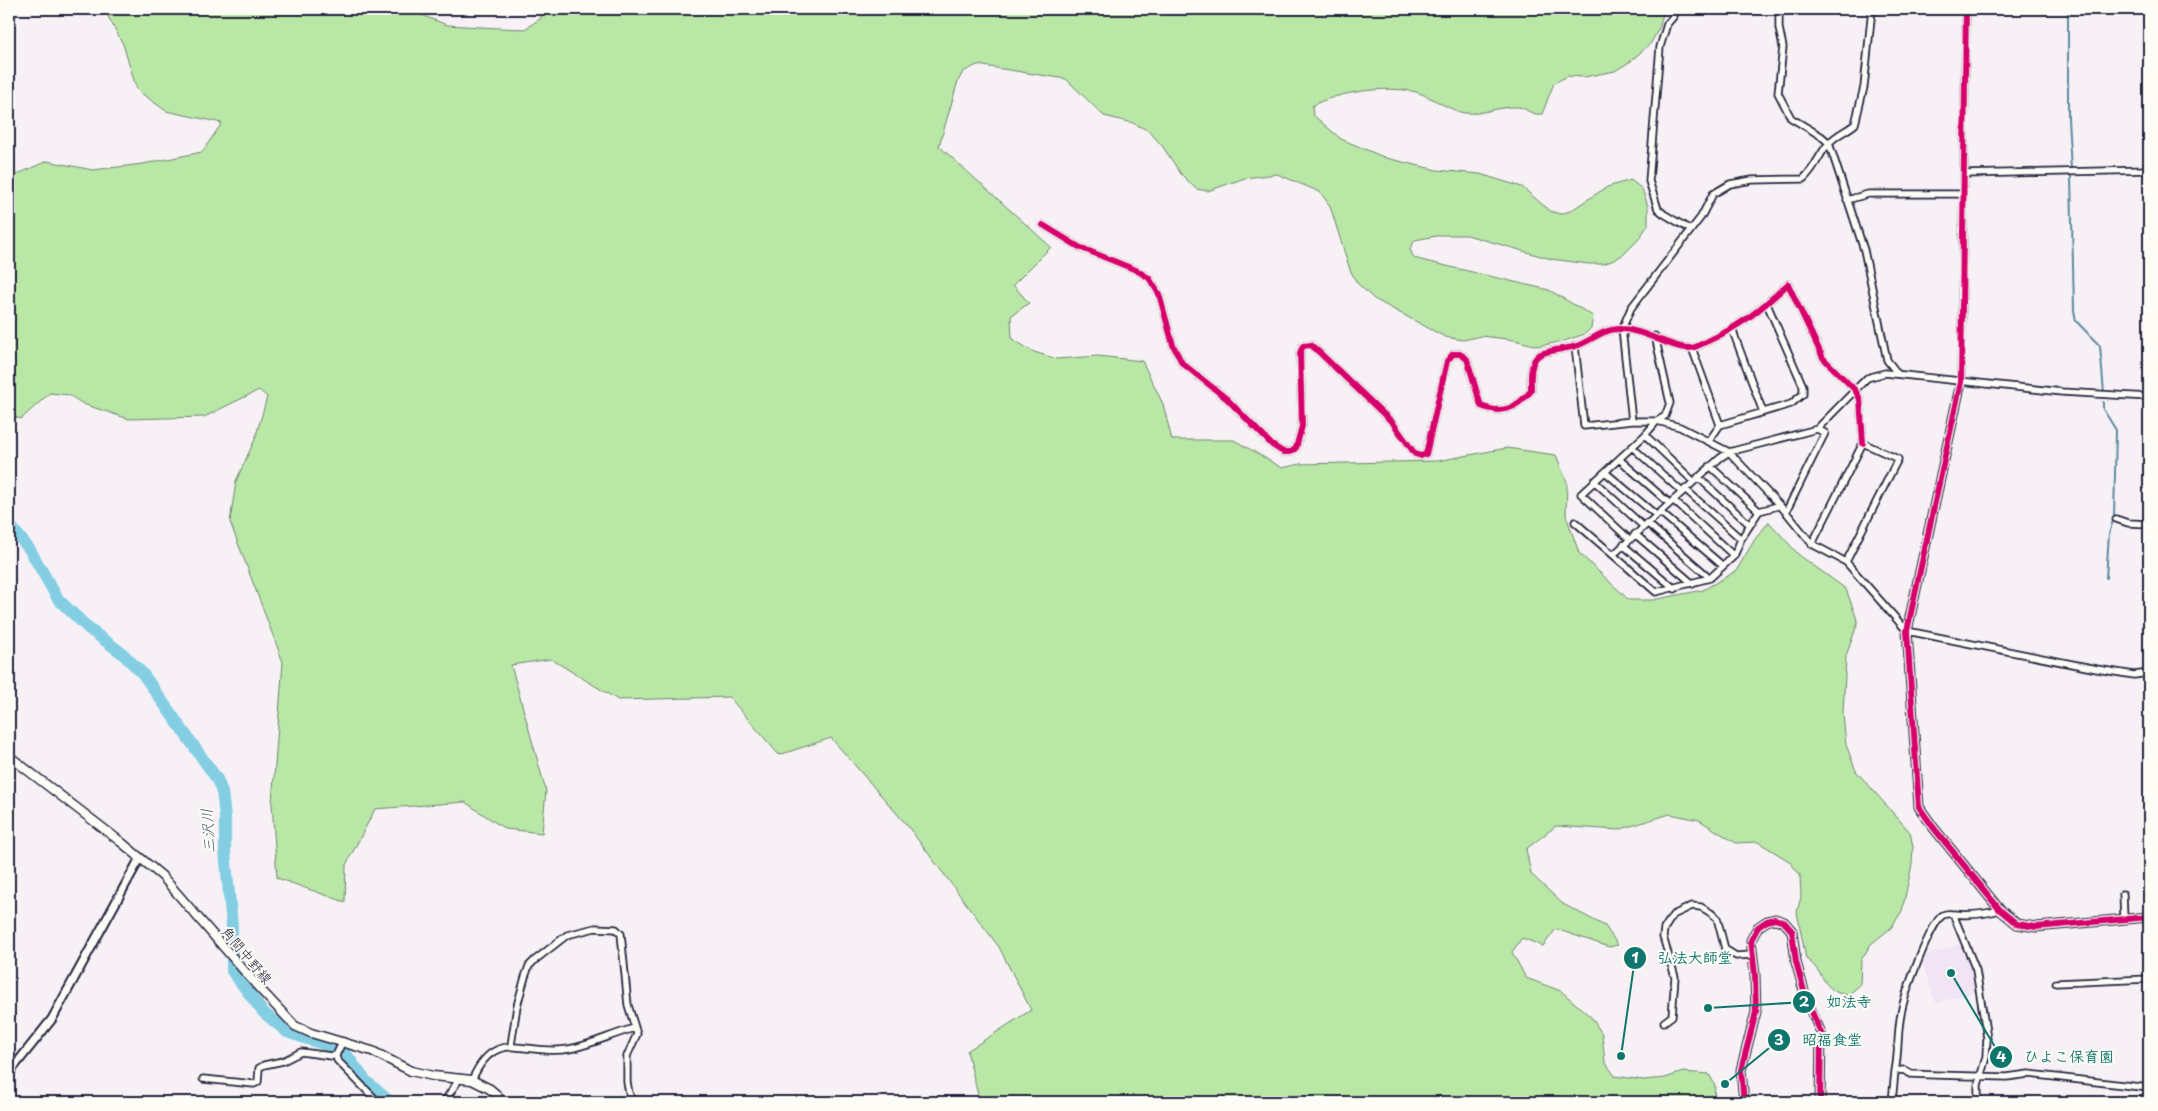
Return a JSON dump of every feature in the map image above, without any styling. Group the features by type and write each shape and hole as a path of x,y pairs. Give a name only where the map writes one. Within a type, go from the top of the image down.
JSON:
{"main road":[{"name":"角間中野線","path":"9,756 140,858 172,886 284,1017 295,1026 311,1033 372,1051 411,1071 433,1076 472,1080 490,1089 501,1102"}],"street":[{"path":"1674,9 1673,18 1667,24 1660,47 1649,181 1658,209 1691,230"},
{"path":"1779,9 1778,28 1783,47 1778,93 1791,118 1822,136 1829,143 1864,250 1885,354 1887,360 1897,373"},
{"path":"1632,421 1622,329 1631,308 1702,217 1713,194 1730,184 1752,180 1803,179 1810,172 1829,143 1840,133 1855,124 1864,87 1872,9"},
{"path":"1966,9 1961,382 1906,631 1919,806 1933,827 2000,910 2017,924 2036,927 2149,917"},
{"path":"1964,174 2149,170"},
{"path":"1847,200 1868,194 1963,194"},
{"path":"1043,225 1080,247 1136,270 1149,278 1158,294 1170,338 1182,363 1227,399 1272,445 1283,452 1292,452 1296,448 1302,426 1300,353 1303,346 1311,345 1320,353 1393,422 1415,454 1421,456 1426,454 1447,361 1453,354 1460,354 1468,359 1476,396 1481,406 1494,411 1521,402 1531,391 1531,372 1534,361 1540,354 1575,346 1606,331 1622,329 1656,336 1679,346 1692,348 1732,330 1767,304 1788,284 1823,358 1855,390 1860,399 1863,443 1812,544"},
{"path":"1709,441 1720,425 1791,404 1803,394 1803,386 1767,304"},
{"path":"1732,330 1763,412"},
{"path":"1630,540 1580,494 1645,435 1657,421 1665,416 1670,403 1656,336"},
{"path":"1575,346 1584,426 1632,421 1657,421 1680,427 1729,452 1778,506 1786,512 1812,544 1846,562 1906,631 2097,669 2134,675 2149,672"},
{"path":"1692,348 1720,425"},
{"path":"1613,555 1693,481 1729,452 1817,429 1867,378 1885,373 1897,373 1961,382 2062,392 2149,396"},
{"path":"1786,512 1825,433 1817,429"},
{"path":"1645,435 1693,481"},
{"path":"1846,562 1898,459 1863,443"},
{"path":"1632,447 1741,539"},
{"path":"1619,459 1734,556"},
{"path":"1710,466 1759,511"},
{"path":"1605,472 1722,566"},
{"path":"1698,477 1750,525"},
{"path":"1594,481 1710,578"},
{"path":"1575,522 1656,592 1675,589 1710,578 1734,556 1741,539 1759,511 1778,506"},
{"path":"2116,519 2128,523 2149,524"},
{"path":"1635,534 1693,584"},
{"path":"1623,545 1675,589"},
{"path":"9,1073 52,1019 140,858"},
{"path":"2123,894 2124,919"},
{"path":"1664,1022 1672,1016 1675,977 1663,937 1664,929 1673,915 1692,906 1701,907 1717,918 1725,948 1736,956 1752,955"},
{"path":"1892,1102 1901,1013 1915,967 1935,923 1942,915 1978,915 2000,910"},
{"path":"1953,914 1976,970 1986,1038 1986,1057 1978,1085 1978,1102"},
{"path":"1744,1102 1741,1070 1756,1012 1751,940 1758,927 1767,921 1775,919 1784,922 1792,930 1796,962 1806,998 1821,1033 1820,1102"},
{"path":"511,1045 517,1006 530,966 567,935 595,928 616,929 621,934 628,1005 637,1034 627,1056 627,1082 633,1102"},
{"path":"2056,982 2149,979"},
{"path":"472,1080 480,1064 493,1052 511,1045 544,1050 566,1049 588,1044 609,1034 635,1028"},
{"path":"343,1041 336,1055 337,1060 378,1102"},
{"path":"203,1079 254,1084 258,1082 259,1068 264,1064 283,1061 302,1052 336,1055"},
{"path":"1895,1071 1904,1070 1911,1074 2007,1077 2029,1074 2149,1088"},
{"path":"444,1102 460,1078"}],"shaded area":[{"path":"1965,943 1976,970 1979,991 1936,1003 1920,957"}],"green space":[{"path":"104,9 406,9 447,25 525,29 541,18 540,9 1664,9 1660,26 1651,43 1631,61 1615,71 1584,77 1568,76 1554,83 1542,114 1535,114 1517,107 1465,113 1454,110 1416,92 1391,89 1362,91 1334,97 1312,106 1313,115 1341,139 1386,158 1437,170 1480,174 1522,187 1550,211 1560,214 1570,211 1607,187 1631,180 1642,189 1648,206 1648,225 1638,240 1624,254 1603,264 1551,259 1467,235 1442,235 1415,240 1410,249 1414,258 1549,290 1593,316 1591,328 1585,334 1564,341 1538,346 1514,340 1482,336 1463,340 1445,337 1374,299 1357,283 1350,270 1330,206 1320,192 1277,174 1245,178 1208,191 1196,189 1181,174 1163,147 1149,131 1133,123 1104,116 1066,79 977,65 963,72 958,81 939,146 1051,247 1013,285 1029,303 1011,316 1012,339 1034,352 1057,359 1098,356 1142,361 1163,404 1172,440 1234,440 1282,468 1300,464 1437,461 1507,448 1556,455 1567,482 1566,515 1579,553 1629,600 1653,600 1703,590 1736,571 1755,539 1769,522 1799,555 1846,589 1858,622 1846,656 1843,714 1846,745 1856,771 1910,832 1913,847 1912,865 1902,911 1891,928 1871,944 1861,960 1860,985 1848,995 1839,993 1828,986 1817,970 1806,959 1797,912 1801,897 1800,875 1789,861 1758,842 1736,843 1699,820 1670,814 1618,830 1556,826 1526,849 1531,874 1563,904 1605,926 1618,945 1609,947 1556,929 1543,946 1522,938 1512,952 1526,978 1561,991 1592,1018 1602,1034 1605,1062 1615,1076 1643,1080 1665,1078 1683,1072 1709,1074 1715,1085 1714,1102 982,1102 978,1095 967,1051 1031,1010 999,947 906,824 831,738 779,755 729,697 618,700 551,659 511,665 546,791 542,833 505,829 465,802 375,809 346,865 345,902 277,878 272,803 283,662 230,522 236,481 255,439 267,397 259,390 204,417 129,419 83,404 69,395 50,393 21,419 9,415 9,178 47,161 93,170 143,164 202,152 222,123 166,111 137,90 123,44"}],"waterway":[{"path":"2068,9 2068,118 2071,170"},
{"path":"2071,177 2074,310 2076,321 2100,346 2104,393"},
{"path":"2103,402 2103,409 2116,430 2114,517 2109,534 2106,578"},
{"name":"三沢川","path":"9,524 30,550 58,599 89,629 122,653 143,674 217,779 222,792 225,817 225,851 232,926 232,971 263,1012 287,1032 346,1054 365,1080 390,1102"}],"cycle path":[{"path":"1966,9 1961,382 1907,631 1919,807 2000,910 2017,924 2036,927 2149,917"},
{"path":"1043,225 1079,247 1136,270 1149,278 1159,294 1173,345 1182,363 1227,399 1272,445 1283,452 1291,452 1296,448 1302,426 1300,353 1303,346 1311,345 1320,353 1393,423 1415,454 1421,456 1426,454 1447,361 1453,354 1460,354 1467,359 1481,406 1489,409 1503,410 1520,402 1531,391 1532,367 1536,358 1542,353 1576,346 1615,329 1639,332 1683,347 1695,347 1741,323 1788,284 1823,358 1855,390 1860,399 1863,443"},
{"path":"1744,1102 1741,1070 1756,1012 1755,975 1751,940 1758,927 1767,921 1775,919 1784,922 1792,931 1796,962 1806,998 1821,1033 1820,1102"}],"place":[{"name":"ひよこ保育園","path":"1951,973"},
{"name":"如法寺","path":"1708,1008"},
{"name":"弘法大師堂","path":"1621,1056"},
{"name":"昭福食堂","path":"1725,1084"}]}
